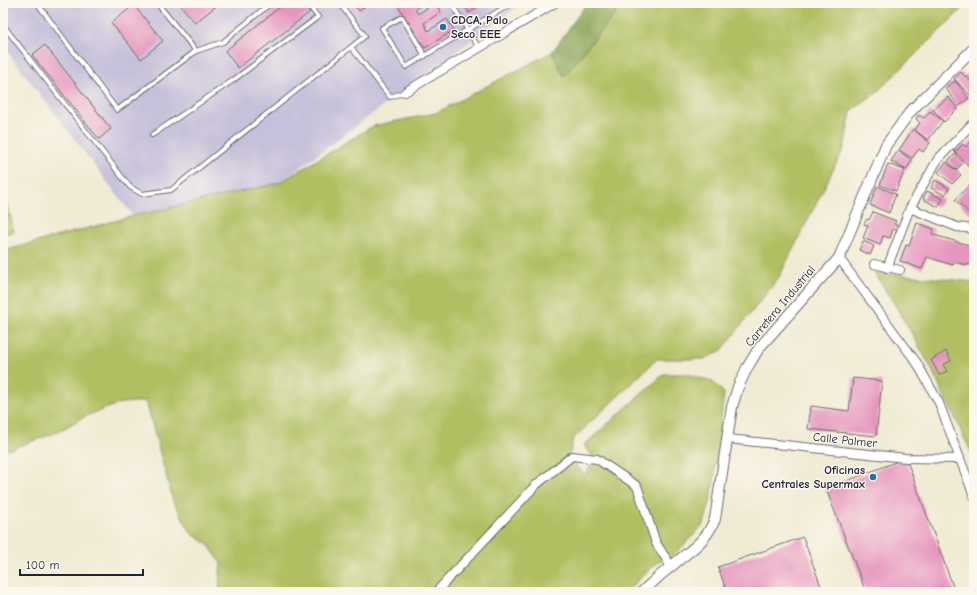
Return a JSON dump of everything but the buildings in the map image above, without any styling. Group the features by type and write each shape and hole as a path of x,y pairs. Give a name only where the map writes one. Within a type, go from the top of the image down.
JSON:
{"street":[{"path":"404,92 555,3"},
{"name":"Carretera Industrial","path":"642,592 703,540 710,531 715,519 732,407 738,387 759,348 839,258 886,145 910,112 974,48"},
{"path":"887,268 910,208 938,159 974,122"},
{"path":"910,208 956,227 974,229"},
{"path":"839,258 917,363 940,403 974,496"},
{"path":"874,264 900,270"},
{"name":"Calle Palmer","path":"728,439 906,458 960,459"},
{"path":"436,592 536,485 572,456 596,459 637,486 656,542 671,566"}],"lane":[{"path":"40,3 40,7 116,110 196,51 223,42 271,3"},
{"path":"157,3 196,51"},
{"path":"152,135 232,81 318,17 307,3"},
{"path":"3,26 130,187 142,194 171,190 365,36 339,3"},
{"path":"451,3 479,49"},
{"path":"425,56 402,17 382,28 406,67 425,56 512,3"},
{"path":"351,47 390,96 404,92"}],"shaded area":[{"path":"3,3 522,3 279,183 133,216 3,46"}],"green space":[{"path":"587,3 624,3 564,76 552,52"},
{"path":"624,3 968,3 876,93 851,111 844,148 779,277 722,350 704,359 657,359 573,439 569,457 585,475 595,460 584,445 664,374 688,374 713,382 724,393 712,495 704,524 671,558 659,561 625,592 217,592 219,590 221,563 208,544 192,534 173,501 146,401 121,403 88,415 55,433 8,450 3,442 3,251 133,216 279,183 373,126 436,113 552,52 564,76"},
{"path":"3,185 14,232 3,234"},
{"path":"874,272 974,282 974,458 929,364 897,308"}],"place":[{"name":"CDCA, Palo Seco EEE","path":"443,27"},
{"name":"Oficinas Centrales Supermax","path":"873,477"}]}
